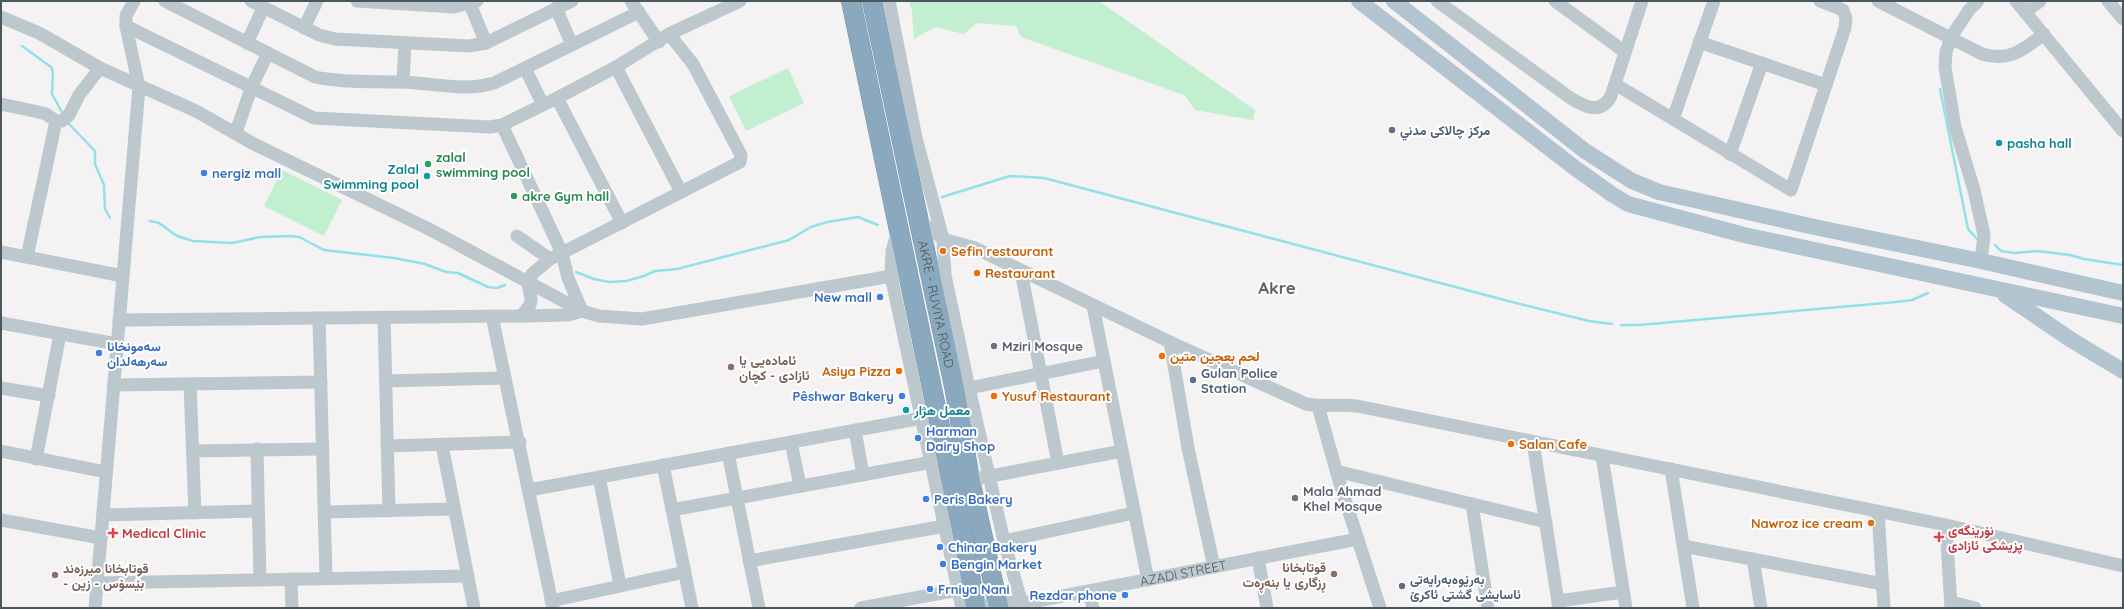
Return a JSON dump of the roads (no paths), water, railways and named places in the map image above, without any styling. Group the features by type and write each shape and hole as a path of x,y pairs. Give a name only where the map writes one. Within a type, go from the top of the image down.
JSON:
{"highway":[{"name":"AKRE - RUVIYA ROAD","path":"851,1 899,228 900,274 977,608"},
{"name":"AKRE - RUVIYA ROAD","path":"872,1 926,251 970,480 999,606"}],"main road":[{"path":"1359,1 1422,48 1575,168 1612,195 1628,204 1744,235 2059,304 2123,316"},
{"path":"1394,1 1433,30 1585,151 1632,181 1659,192 2123,293"},
{"path":"1422,48 1433,30"},
{"path":"1998,290 2123,371"},
{"path":"2059,304 2054,314 2055,319 2061,328 2073,340"}],"street":[{"path":"95,608 139,87 126,26 126,16 134,1"},
{"path":"165,1 315,77 342,81 403,82 460,86 484,86 525,68 639,12"},
{"path":"251,1 319,35 336,39 469,46 486,43 572,1"},
{"path":"304,28 317,1"},
{"path":"357,1 454,7 473,3 486,43"},
{"path":"521,316 527,311 532,299 528,284 532,274 556,256 740,162 741,158 693,64 664,38 639,12 631,1"},
{"path":"126,26 252,86 314,118 490,127 502,125 557,98 616,67 664,38 740,1"},
{"path":"889,1 916,138 943,239 945,275 969,388 1004,541 1026,605"},
{"path":"1437,1 1569,97 1588,107 1598,108 1607,103 1615,84 1642,1"},
{"path":"1555,1 1625,52"},
{"path":"1673,119 1713,1"},
{"path":"1615,84 1791,190 1845,28 1846,18 1843,10 1820,1"},
{"path":"1878,1 1896,5 1982,54 1995,58 2019,53 2044,34"},
{"path":"1978,1 1969,10 1951,37 1945,59 1947,83 1956,128 1974,190 1984,235 1981,261"},
{"path":"2016,1 2123,131"},
{"path":"2026,12 2040,1"},
{"path":"2108,1 2123,18"},
{"path":"247,43 263,8"},
{"path":"556,8 572,45"},
{"path":"1,17 39,33 100,68 196,112 236,132 252,143 429,229 582,312 599,316 642,319 900,274 922,418 962,608"},
{"path":"1699,42 1826,85"},
{"path":"403,82 405,43"},
{"path":"236,132 252,86 268,54"},
{"path":"1730,154 1762,63"},
{"path":"616,67 681,192"},
{"path":"1,104 46,114 56,121 62,121 69,115 79,95 100,68"},
{"path":"525,68 543,105"},
{"path":"557,98 622,223"},
{"path":"27,257 56,121"},
{"path":"502,125 556,256 568,278 582,312"},
{"path":"919,220 943,239 975,248 1093,306 1295,400 1318,406 1328,404 1358,406 1946,525 2123,566"},
{"path":"517,236 556,256"},
{"path":"926,251 943,239"},
{"path":"1,252 123,276"},
{"path":"1021,271 1058,463"},
{"path":"1093,306 1148,580"},
{"path":"119,320 521,316 568,315 582,312"},
{"path":"492,316 520,442 552,605 620,585 685,572"},
{"path":"384,317 389,511"},
{"path":"319,318 326,578"},
{"path":"1,323 117,344"},
{"path":"36,459 60,334"},
{"path":"1170,342 1188,448 1214,567"},
{"path":"969,388 1041,375 1104,361"},
{"path":"386,381 505,378"},
{"path":"114,385 321,382"},
{"path":"190,384 195,512"},
{"path":"1,388 48,396"},
{"path":"1318,406 1336,471 1380,608"},
{"path":"529,490 922,418"},
{"path":"854,430 863,475"},
{"path":"387,446 520,442"},
{"path":"791,442 800,486"},
{"path":"1533,442 1558,604 1623,592"},
{"path":"442,445 474,608"},
{"path":"257,449 260,580"},
{"path":"193,451 323,449"},
{"path":"1,451 106,472"},
{"path":"970,480 1122,451"},
{"path":"728,453 759,608"},
{"path":"1602,456 1626,608"},
{"path":"672,510 932,462"},
{"path":"663,465 692,608"},
{"path":"1671,470 1693,608"},
{"path":"1336,471 1546,522"},
{"path":"599,477 620,585"},
{"path":"1472,504 1488,608"},
{"path":"324,512 454,509"},
{"path":"103,515 258,511"},
{"path":"1878,512 1884,608"},
{"path":"1004,541 1134,513"},
{"path":"1,520 101,538"},
{"path":"1946,525 1951,605 1975,608"},
{"path":"749,561 945,526"},
{"name":"AZADI STREET","path":"977,608 1026,605 1089,591 1358,540"},
{"path":"1683,546 1883,584"},
{"path":"1258,558 1267,608"},
{"path":"1753,559 1761,608"},
{"path":"97,583 468,576"},
{"path":"291,579 292,608"},
{"path":"861,608 889,606 958,590"},
{"path":"1089,591 1092,608"}],"waterway":[{"path":"22,46 51,67 53,72 52,94 63,114"},
{"path":"1940,89 1968,229 1979,241"},
{"path":"69,124 95,151 95,164 104,185 105,209 110,218"},
{"path":"942,197 1010,176 1044,178 1512,302 1589,321 1612,324"},
{"path":"576,272 594,279 609,282 626,281 655,271 677,269 789,240 811,227 827,222 858,217 878,225"},
{"path":"150,221 159,223 177,236 193,241 232,243 260,237 299,237 324,250 394,258 425,264 446,272 458,273 488,287 497,288 505,285"},
{"path":"1995,245 2001,251 2014,253 2037,251 2070,255 2084,259 2123,265"},
{"path":"1621,325 1639,325 1896,302 1912,300 1928,293"}],"place":[{"name":"مركز چالاکى مدني","path":"1392,130"},
{"name":"pasha hall","path":"1999,143"},
{"name":"zalal swimming pool","path":"428,164"},
{"name":"nergiz mall","path":"204,173"},
{"name":"Zalal Swimming pool","path":"427,176"},
{"name":"akre Gym hall","path":"514,196"},
{"name":"Sefin restaurant","path":"943,251"},
{"name":"Restaurant","path":"977,273"},
{"name":"New mall","path":"880,297"},
{"name":"Mziri Mosque","path":"994,346"},
{"name":"سەمونخانا سەرهەلدان","path":"99,353"},
{"name":"لحم بعجين متين","path":"1162,356"},
{"name":"ئامادەیی یا ئازادی - کچان","path":"731,367"},
{"name":"Asiya Pizza","path":"899,371"},
{"name":"Gulan Police Station","path":"1193,380"},
{"name":"Pêshwar Bakery","path":"902,396"},
{"name":"Yusuf Restaurant","path":"994,396"},
{"name":"معمل هژار","path":"906,410"},
{"name":"Harman Dairy Shop","path":"918,438"},
{"name":"Salan Cafe","path":"1511,444"},
{"name":"Mala Ahmad Khel Mosque","path":"1295,498"},
{"name":"Peris Bakery","path":"926,499"},
{"name":"Nawroz ice cream","path":"1871,523"},
{"name":"Medical Clinic","path":"113,533"},
{"name":"نۆرینگەی پزیشکی ئازادی","path":"1939,537"},
{"name":"Chinar Bakery","path":"940,547"},
{"name":"Bengin Market","path":"943,564"},
{"name":"قوتابخانا ڕزگاری یا بنەڕەت","path":"1334,574"},
{"name":"قوتابخانا میرزەند - بێسۆس - زین","path":"55,575"},
{"name":"بەرێوەبەرایەتی ئاسایشی گشتی ئاکرێ","path":"1402,586"},
{"name":"Frniya Nani","path":"930,589"},
{"name":"Rezdar phone","path":"1125,595"}],"district":[{"name":"Akre","path":"1277,287"}]}
